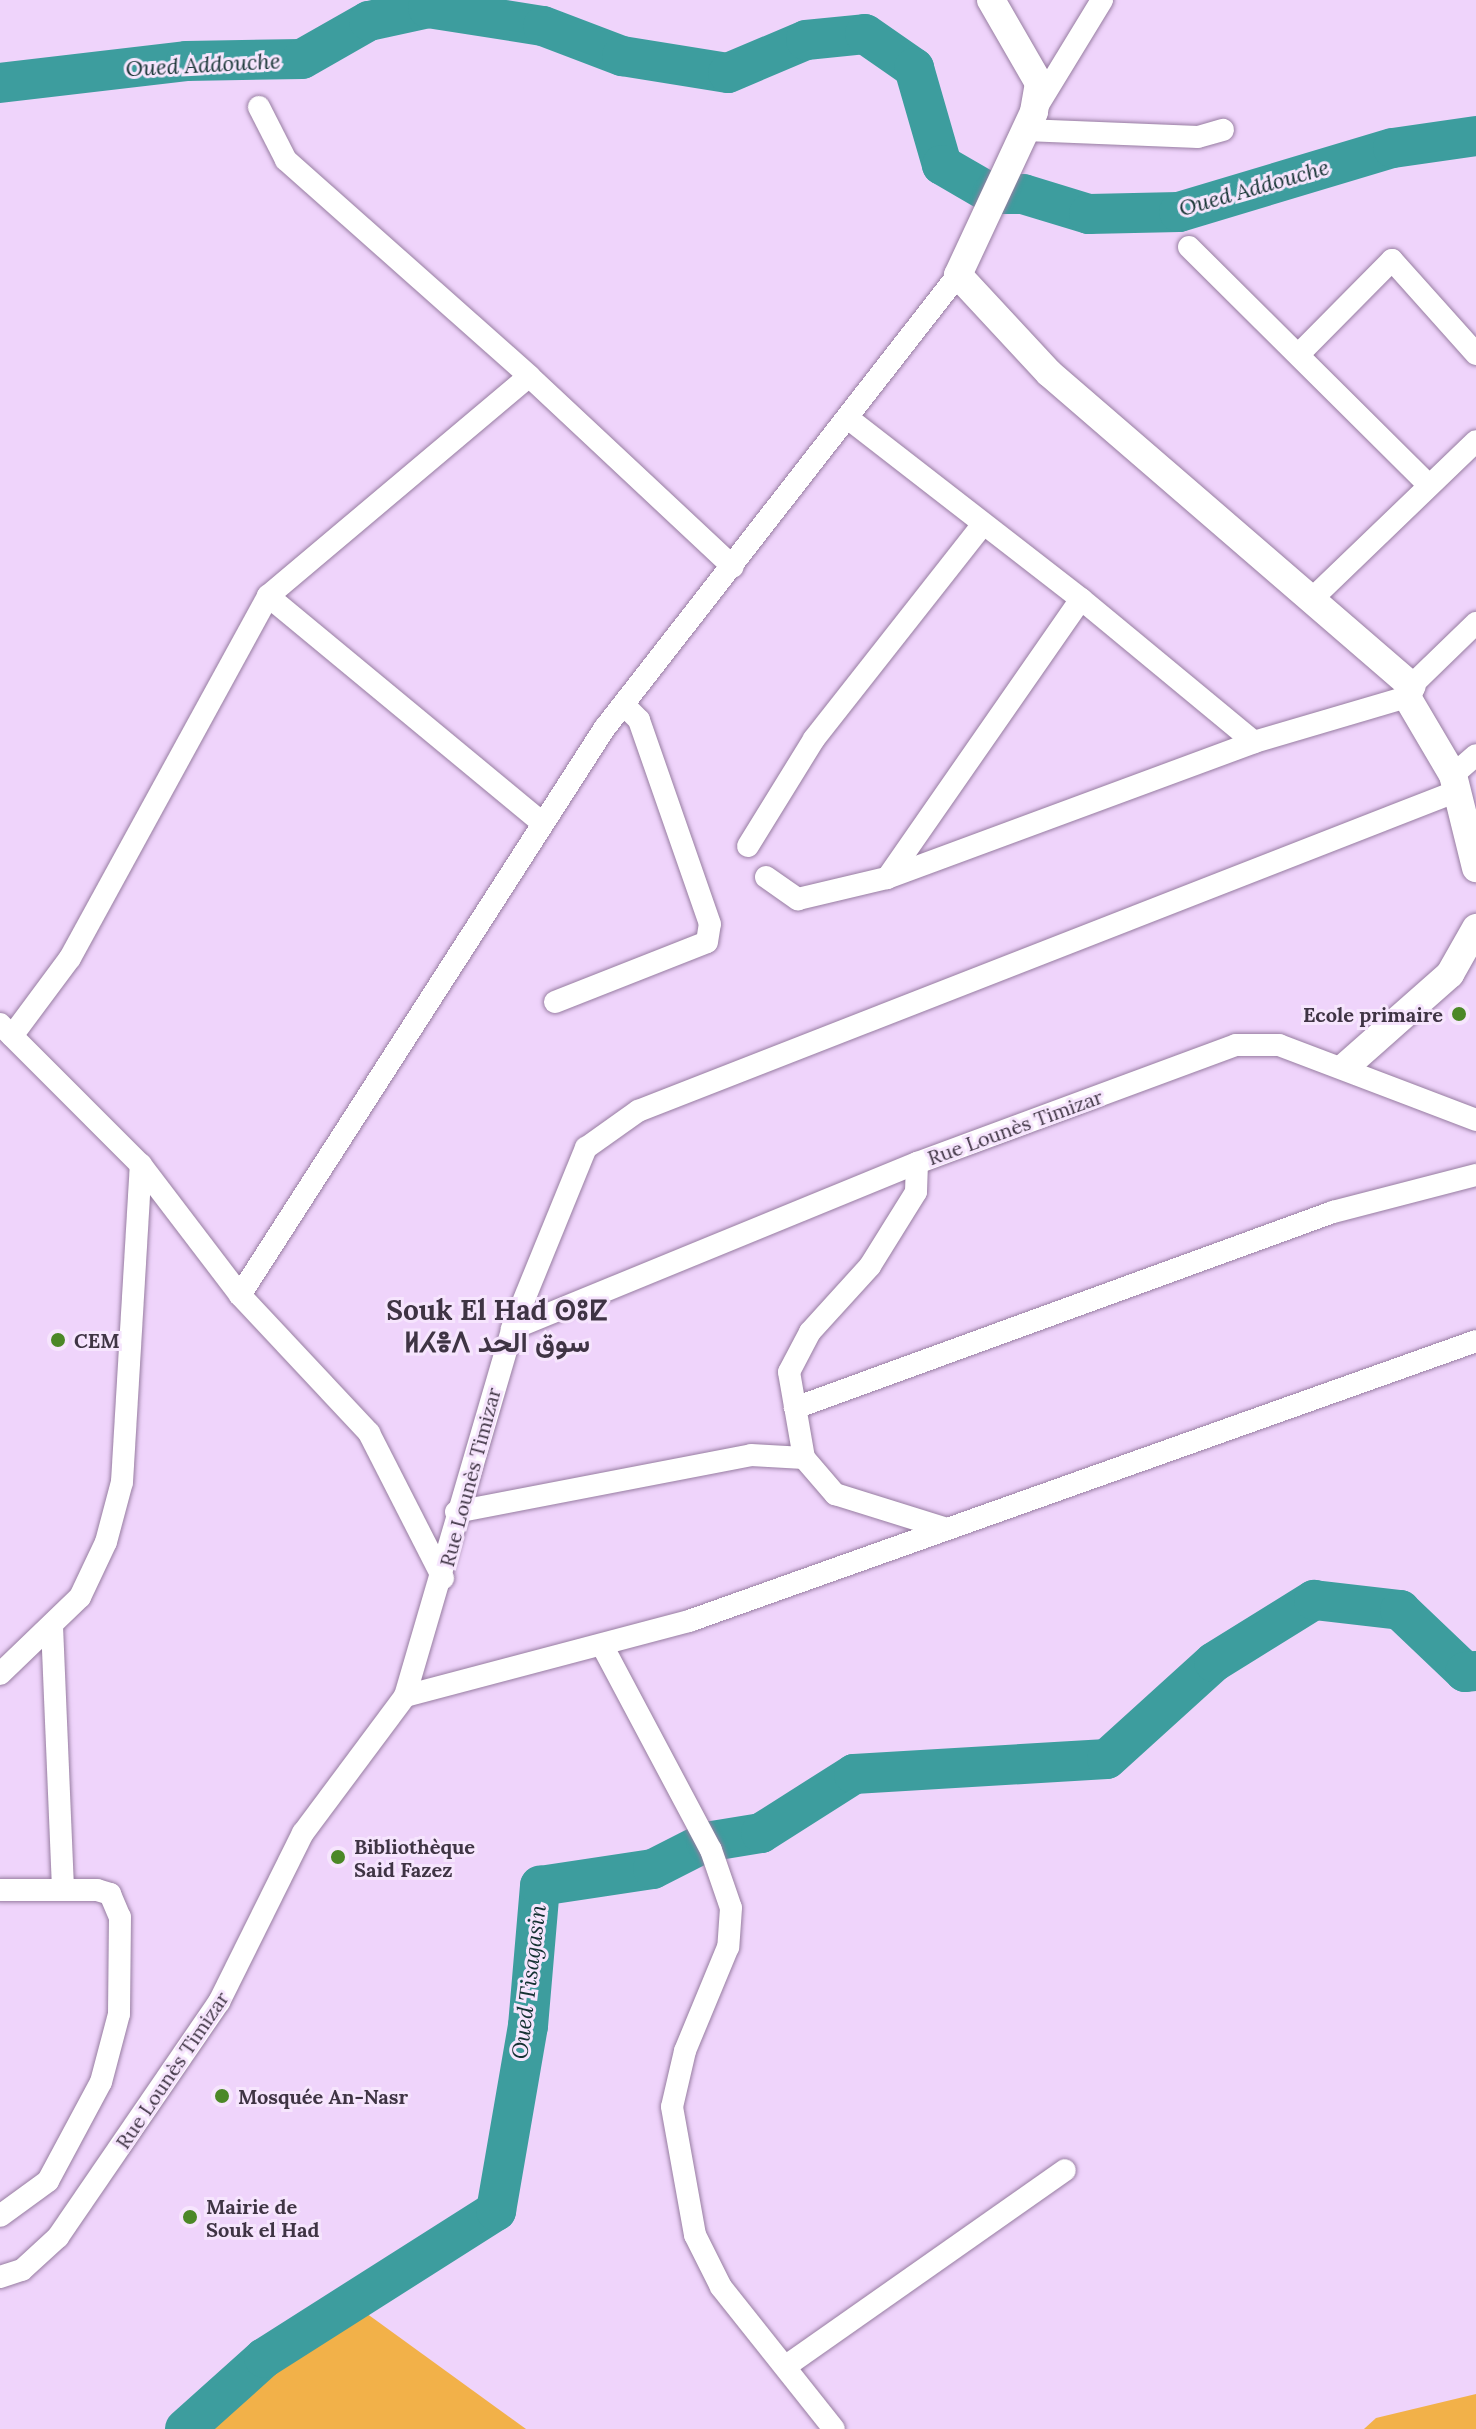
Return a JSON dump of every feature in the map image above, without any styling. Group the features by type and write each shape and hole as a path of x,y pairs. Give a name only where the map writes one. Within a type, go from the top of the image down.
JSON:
{"street":[{"path":"991,0 1039,83 1030,121"},
{"path":"240,1295 542,823 624,705 958,275 1030,121 1102,0"},
{"path":"259,107 286,160 529,376 733,567"},
{"path":"1030,121 1198,137 1223,130"},
{"path":"1189,247 1302,351 1428,484"},
{"path":"1302,351 1392,260 1476,354"},
{"path":"958,275 1049,373 1315,596 1409,692 1460,791 1476,868"},
{"path":"443,1578 369,1433 240,1295 141,1165 6,1030 70,958 268,596 529,376"},
{"path":"849,419 981,527 1081,599 1254,742"},
{"path":"1315,596 1476,441"},
{"path":"748,846 814,739 981,527"},
{"path":"268,596 542,823"},
{"path":"887,878 1081,599"},
{"path":"766,877 798,899 887,878 1254,742 1409,692 1476,623"},
{"path":"555,1002 707,942 710,924 639,720 624,705"},
{"path":"512,1329 586,1148 638,1111 1460,791 1476,755"},
{"path":"1346,1066 1450,974 1476,928"},
{"name":"Rue Lounès Timizar","path":"0,2277 22,2270 58,2237 219,2002 303,1833 405,1696 443,1578 456,1512 512,1329 917,1163 1236,1045 1279,1045 1346,1066 1476,1120"},
{"path":"917,1163 916,1192 870,1266 810,1332 789,1372 804,1458 835,1494 944,1528"},
{"path":"0,1674 80,1597 106,1542 122,1482 141,1165"},
{"path":"795,1408 1333,1212 1476,1175"},
{"path":"405,1696 603,1647 1476,1341"},
{"path":"456,1512 751,1455 804,1458"},
{"path":"52,1626 63,1890"},
{"path":"603,1647 711,1850 731,1908 728,1947 685,2051 672,2107 695,2235 721,2287 789,2364 834,2429"},
{"path":"0,1890 97,1890 118,1904 119,2014 101,2082 48,2181 0,2216"},
{"path":"789,2364 1065,2170"}],"shaded area":[{"path":"337,2292 526,2429 214,2429"},
{"path":"1476,2394 1476,2429 1364,2429 1376,2418"}],"waterway":[{"name":"Oued Addouche","path":"0,83 186,61 302,59 369,21 428,8 543,26 622,56 728,73 806,40 865,34 914,68 942,165 992,194 1023,194 1089,214 1179,212 1393,148 1476,136"},
{"name":"Oued Tisagasin","path":"185,2429 264,2358 496,2211 528,2026 540,1886 653,1869 706,1842 761,1833 854,1774 1107,1759 1214,1662 1314,1600 1400,1610 1465,1672 1476,1671"}],"place":[{"name":"Ecole primaire","path":"1459,1014"},
{"name":"CEM","path":"58,1340"},
{"name":"Bibliothèque Said Fazez","path":"338,1857"},
{"name":"Mosquée An-Nasr","path":"222,2096"},
{"name":"Mairie de Souk el Had","path":"190,2217"}],"district":[{"name":"Souk El Had ⵙⵓⵇ ⵍⵃⴻⴷ سوق الحد","path":"497,1326"}]}
